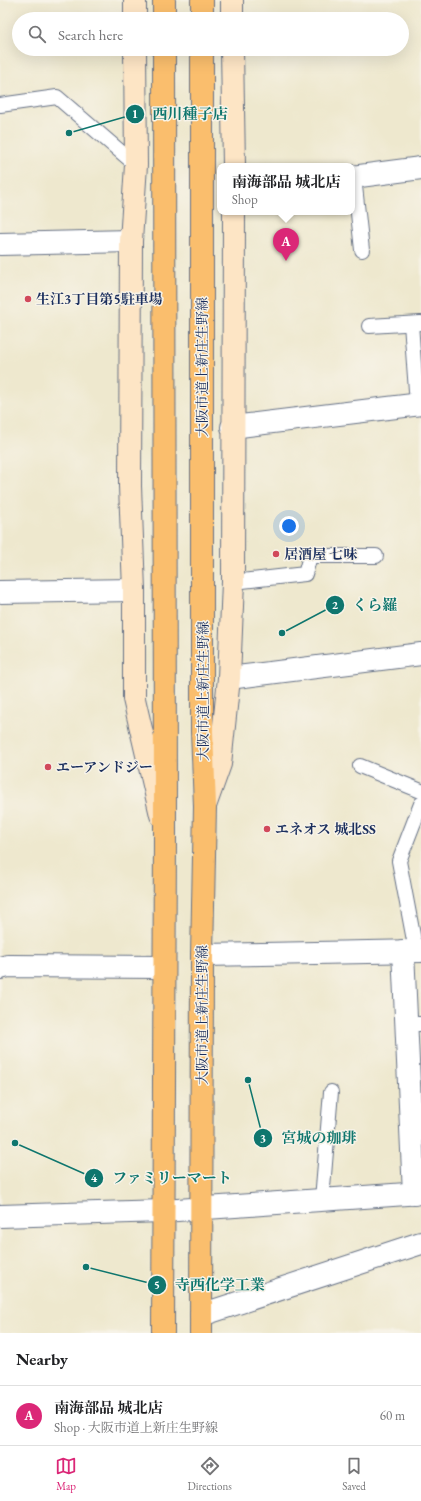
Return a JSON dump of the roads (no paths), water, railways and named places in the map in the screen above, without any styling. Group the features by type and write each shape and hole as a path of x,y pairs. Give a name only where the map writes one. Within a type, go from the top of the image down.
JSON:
{"main road":[{"path":"164,0 164,12"},
{"path":"202,0 202,12"},
{"path":"160,1332 163,1211 165,832 164,56"},
{"name":"大阪市道上新庄生野線","path":"201,1324 202,955 205,806 202,731 202,56"}],"street":[{"path":"135,0 135,12"},
{"path":"232,0 232,12"},
{"path":"135,56 136,164 131,241 130,486 134,590 134,699 165,832"},
{"path":"232,56 234,163"},
{"path":"355,177 421,168"},
{"path":"205,806 220,764 229,678 233,582 232,427 234,215"},
{"path":"0,244 131,241"},
{"path":"232,427 419,404"},
{"path":"0,592 134,590"},
{"path":"229,678 421,654"},
{"path":"0,1216 163,1211 417,1193 413,951 202,955"},
{"path":"0,968 8,966 164,967"},
{"path":"201,1324 421,1243"}],"lane":[{"path":"0,105 57,97 136,164"},
{"path":"355,193 362,250"},
{"path":"369,326 416,324 419,404"},
{"path":"233,582 305,574 310,556 376,556"},
{"path":"360,766 421,791"},
{"path":"413,951 399,861 421,804"},
{"path":"322,1200 331,1092"}],"place":[{"name":"西川種子店","path":"69,133"},
{"name":"南海部品 城北店","path":"286,261"},
{"name":"生江3丁目第5駐車場","path":"28,299"},
{"name":"居酒屋 七味","path":"276,554"},
{"name":"くら羅","path":"282,633"},
{"name":"エーアンドジー","path":"48,767"},
{"name":"エネオス 城北SS","path":"267,829"},
{"name":"宮城の珈琲","path":"248,1080"},
{"name":"ファミリーマート","path":"15,1143"},
{"name":"寺西化学工業","path":"86,1267"}]}
